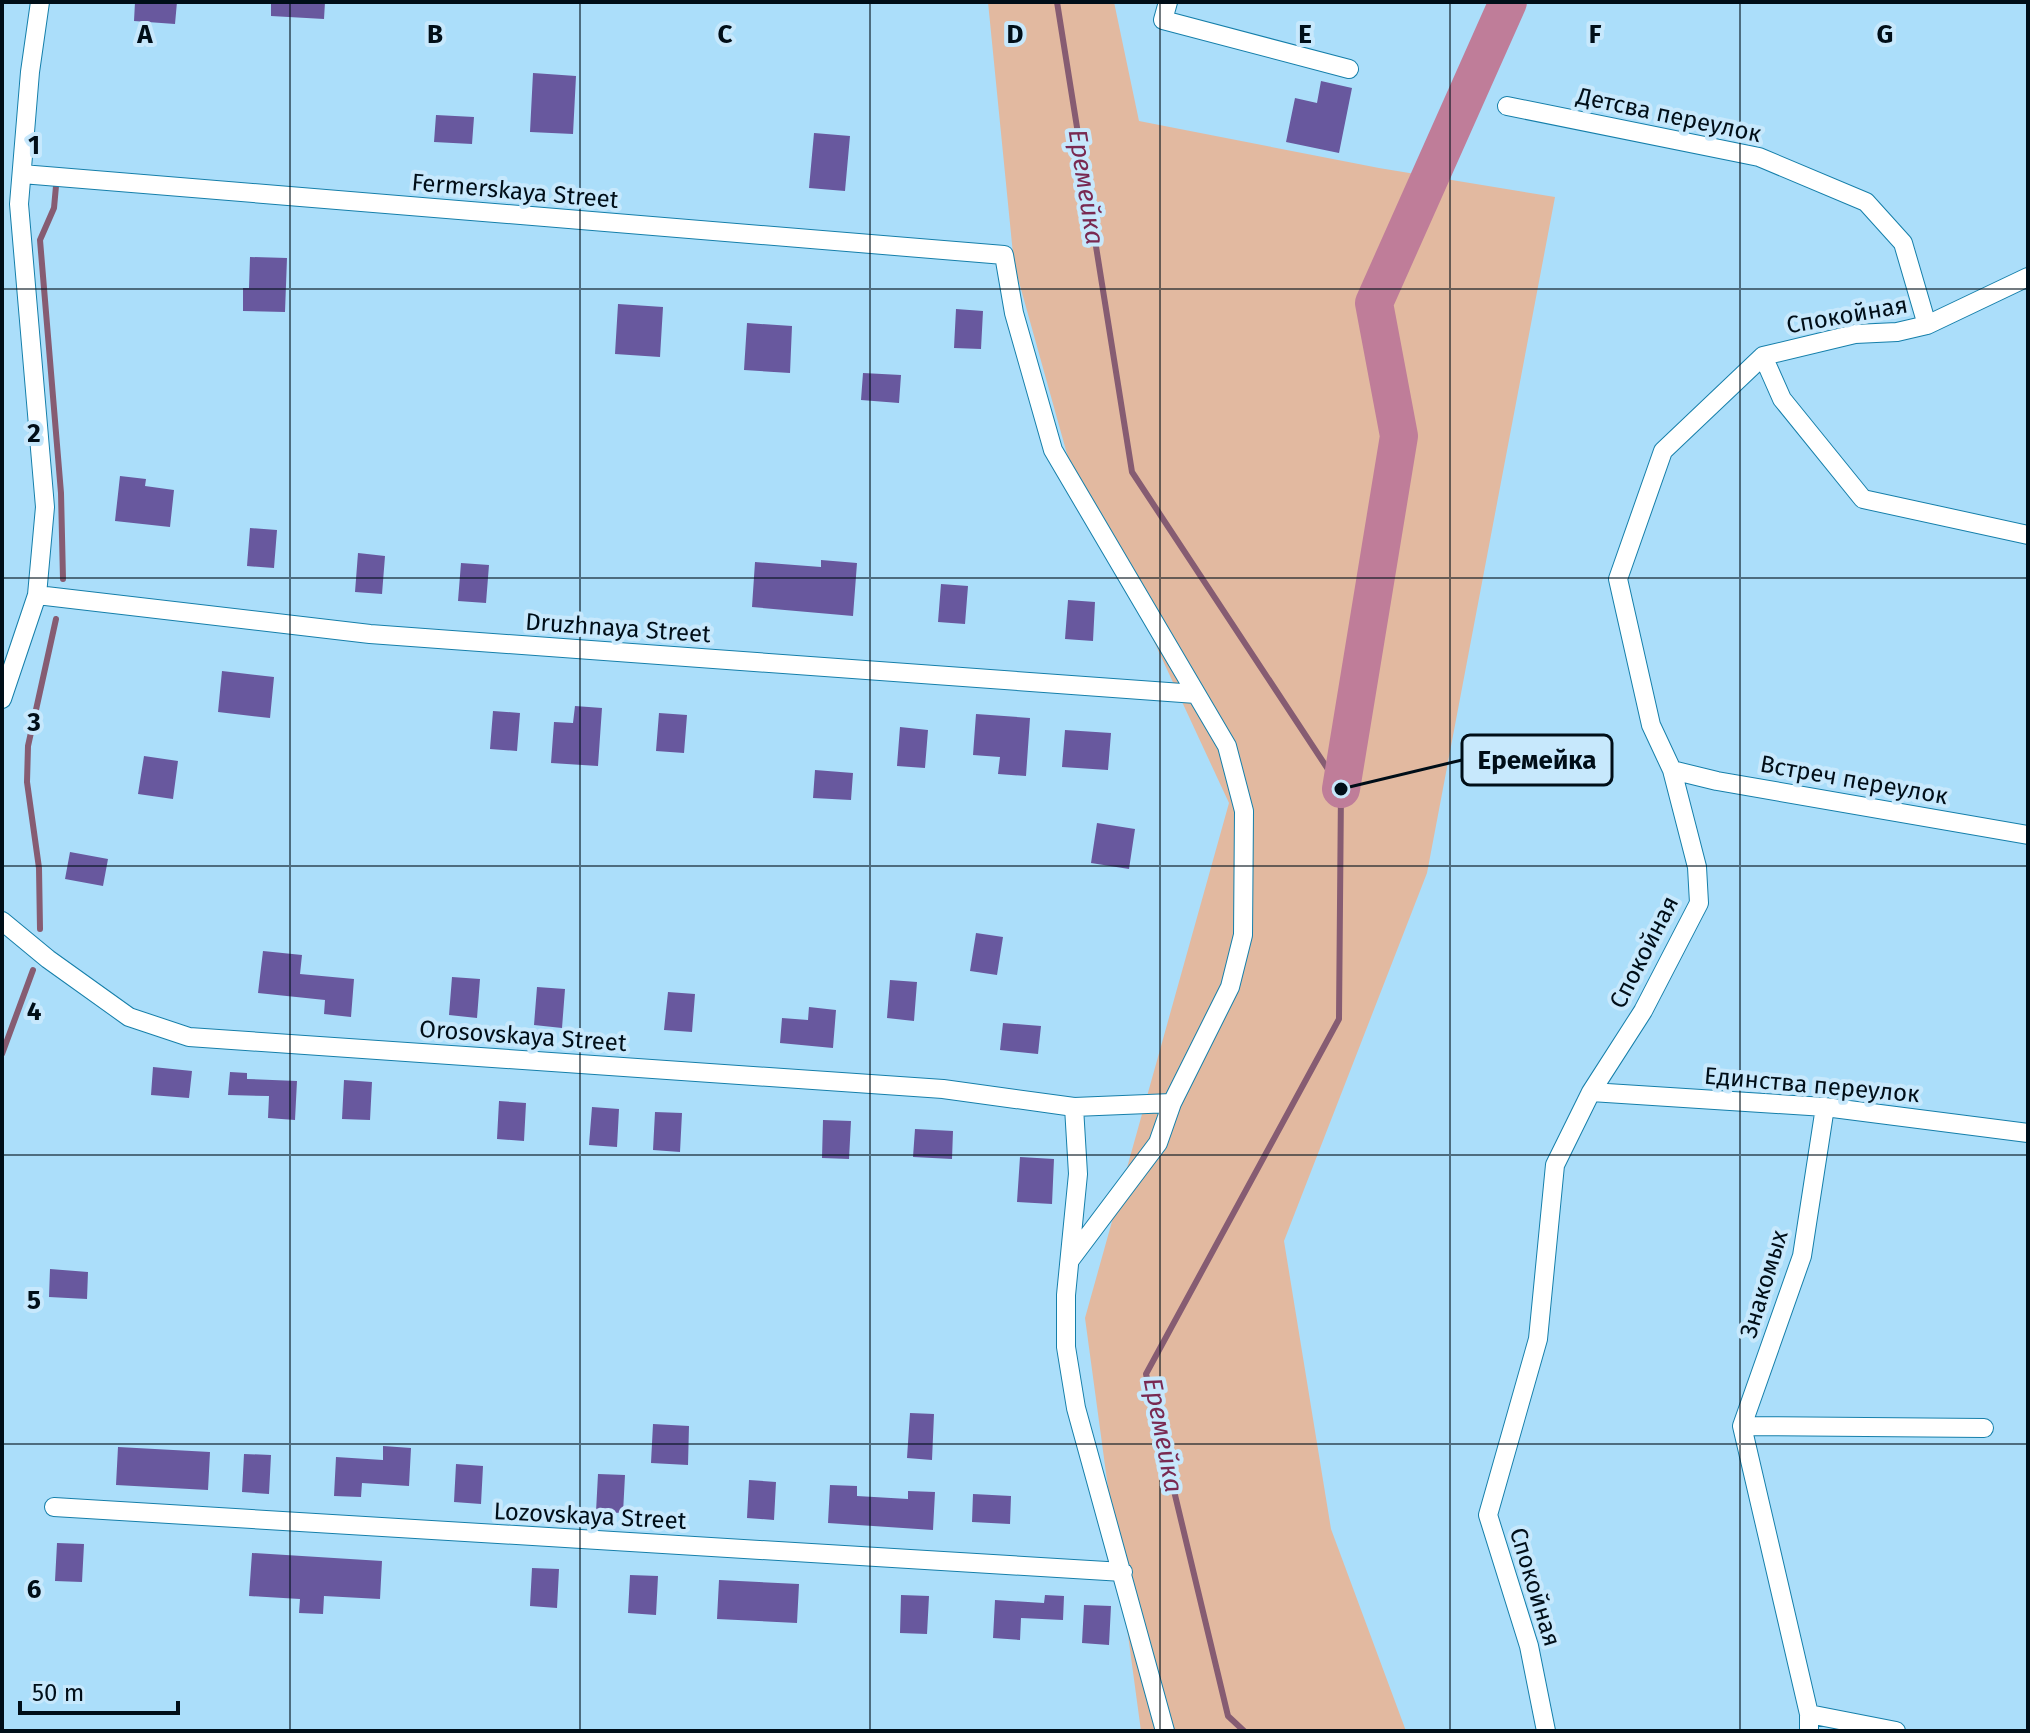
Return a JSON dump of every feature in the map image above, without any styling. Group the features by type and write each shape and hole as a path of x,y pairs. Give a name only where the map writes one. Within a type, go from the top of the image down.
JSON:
{"street":[{"path":"2,699 37,595 45,507 19,204 30,72 40,2"},
{"path":"1168,2 1163,20 1349,69"},
{"name":"Детсва переулок","path":"1507,106 1759,157 1866,202 1903,243 1927,325"},
{"name":"Fermerskaya Street","path":"22,174 1004,255 1014,313 1053,450 1196,694"},
{"name":"Спокойная","path":"1546,1731 1529,1646 1488,1515 1538,1339 1555,1165 1591,1092 1643,1011 1699,903 1697,867 1672,770 1651,725 1618,579 1663,451 1763,356 1855,334 1897,332 1927,325 2028,277"},
{"path":"1763,356 1782,399 1863,499 2028,535"},
{"name":"Druzhnaya Street","path":"37,595 370,634 1196,694"},
{"path":"1070,1260 1158,1143 1172,1103 1230,987 1243,935 1244,811 1227,746 1196,694"},
{"name":"Встреч переулок","path":"1672,770 1717,781 2028,835"},
{"name":"Orosovskaya Street","path":"2,921 48,959 129,1017 189,1037 943,1089 1074,1107 1172,1103"},
{"name":"Единства переулок","path":"1591,1092 1825,1107 2028,1133"},
{"path":"1074,1107 1078,1174 1066,1295 1066,1347 1076,1408 1165,1731"},
{"name":"Знакомых","path":"1742,1426 1802,1256 1825,1107"},
{"path":"1896,1731 1809,1723 1742,1426 1984,1428"},
{"name":"Lozovskaya Street","path":"54,1507 1123,1572"}],"shaded area":[{"path":"988,2 1114,2 1139,121 1379,168 1555,197 1427,873 1284,1241 1331,1529 1406,1731 1141,1731 1085,1318 1229,803 1067,454 1014,264"}],"building":[{"path":"135,2 177,2 175,24 134,21"},
{"path":"271,2 325,2 324,19 271,16"},
{"path":"533,73 576,76 573,134 530,132"},
{"path":"1321,81 1352,88 1339,153 1286,142 1295,98 1317,103"},
{"path":"436,115 474,117 472,144 434,142"},
{"path":"814,133 850,136 845,191 809,188"},
{"path":"250,257 287,258 285,312 243,311 243,288 249,288"},
{"path":"618,304 663,307 660,357 615,354"},
{"path":"956,309 983,311 981,349 954,348"},
{"path":"747,323 792,326 790,373 744,370"},
{"path":"863,373 901,375 899,403 861,400"},
{"path":"120,476 146,479 145,486 174,490 170,527 115,521"},
{"path":"250,528 277,530 274,568 247,566"},
{"path":"358,553 385,556 382,594 355,592"},
{"path":"821,560 857,563 853,616 752,607 755,562 821,567"},
{"path":"461,563 489,565 486,603 458,601"},
{"path":"941,584 968,586 965,624 938,622"},
{"path":"1068,600 1095,602 1093,641 1065,639"},
{"path":"222,671 274,677 270,718 218,712"},
{"path":"575,706 602,708 598,766 551,763 554,722 573,723"},
{"path":"493,711 520,713 517,751 490,749"},
{"path":"659,713 687,715 684,753 656,751"},
{"path":"976,714 1030,718 1026,776 998,774 1000,757 973,755"},
{"path":"900,727 928,730 925,768 897,766"},
{"path":"1065,730 1111,733 1108,770 1062,767"},
{"path":"144,756 178,761 173,799 138,794"},
{"path":"815,770 853,773 851,800 813,798"},
{"path":"1097,823 1135,829 1129,869 1091,863"},
{"path":"70,852 108,859 103,886 65,879"},
{"path":"976,933 1003,937 997,975 970,971"},
{"path":"263,951 302,955 300,974 354,979 351,1017 324,1014 325,1000 258,993"},
{"path":"452,977 480,979 477,1018 449,1015"},
{"path":"890,980 917,982 914,1021 887,1018"},
{"path":"537,987 565,989 562,1028 534,1025"},
{"path":"668,992 695,994 692,1032 664,1030"},
{"path":"809,1007 836,1010 833,1048 780,1043 782,1018 808,1020"},
{"path":"1003,1023 1041,1026 1038,1054 1000,1050"},
{"path":"153,1067 192,1071 189,1098 151,1095"},
{"path":"230,1072 247,1073 247,1079 297,1081 295,1120 268,1118 269,1096 228,1095"},
{"path":"344,1080 372,1082 370,1120 342,1119"},
{"path":"499,1101 526,1103 524,1141 497,1139"},
{"path":"592,1107 619,1109 617,1147 589,1145"},
{"path":"655,1112 682,1113 680,1152 653,1150"},
{"path":"823,1120 851,1121 849,1159 822,1158"},
{"path":"915,1129 953,1131 952,1159 913,1157"},
{"path":"1020,1157 1054,1159 1052,1204 1017,1202"},
{"path":"50,1269 88,1272 87,1299 49,1297"},
{"path":"910,1413 934,1414 932,1460 907,1458"},
{"path":"653,1424 689,1426 688,1465 651,1463"},
{"path":"383,1446 411,1448 409,1486 362,1483 361,1497 334,1496 336,1457 383,1460"},
{"path":"118,1447 210,1452 208,1490 116,1485"},
{"path":"244,1454 271,1455 269,1494 242,1492"},
{"path":"456,1464 483,1466 481,1504 454,1502"},
{"path":"598,1474 625,1475 623,1513 596,1512"},
{"path":"749,1480 776,1482 774,1520 747,1518"},
{"path":"830,1485 857,1486 857,1496 908,1499 908,1491 935,1492 933,1530 828,1523"},
{"path":"973,1494 1011,1496 1010,1524 972,1522"},
{"path":"57,1543 84,1544 82,1582 55,1581"},
{"path":"252,1553 382,1561 380,1599 324,1596 323,1614 299,1613 300,1599 249,1596"},
{"path":"532,1568 559,1569 557,1608 530,1606"},
{"path":"630,1575 658,1576 656,1615 628,1613"},
{"path":"719,1580 799,1584 797,1623 717,1619"},
{"path":"901,1595 929,1596 927,1634 900,1633"},
{"path":"1045,1595 1064,1596 1063,1620 1021,1618 1020,1640 993,1638 995,1600 1044,1603"},
{"path":"1084,1605 1111,1606 1109,1645 1082,1643"}],"waterway":[{"name":"Еремейка","path":"1057,2 1132,472 1341,789 1339,1019 1146,1374 1228,1716 1244,1731"},
{"name":"Еремейка","path":"1341,789 1399,436 1374,303 1508,2"},
{"path":"56,186 54,208 40,240 61,493 63,579"},
{"path":"40,929 39,868 27,782 28,746 56,619"},
{"path":"2,1054 33,970"}],"place":[{"name":"Еремейка","path":"1341,789"}]}
